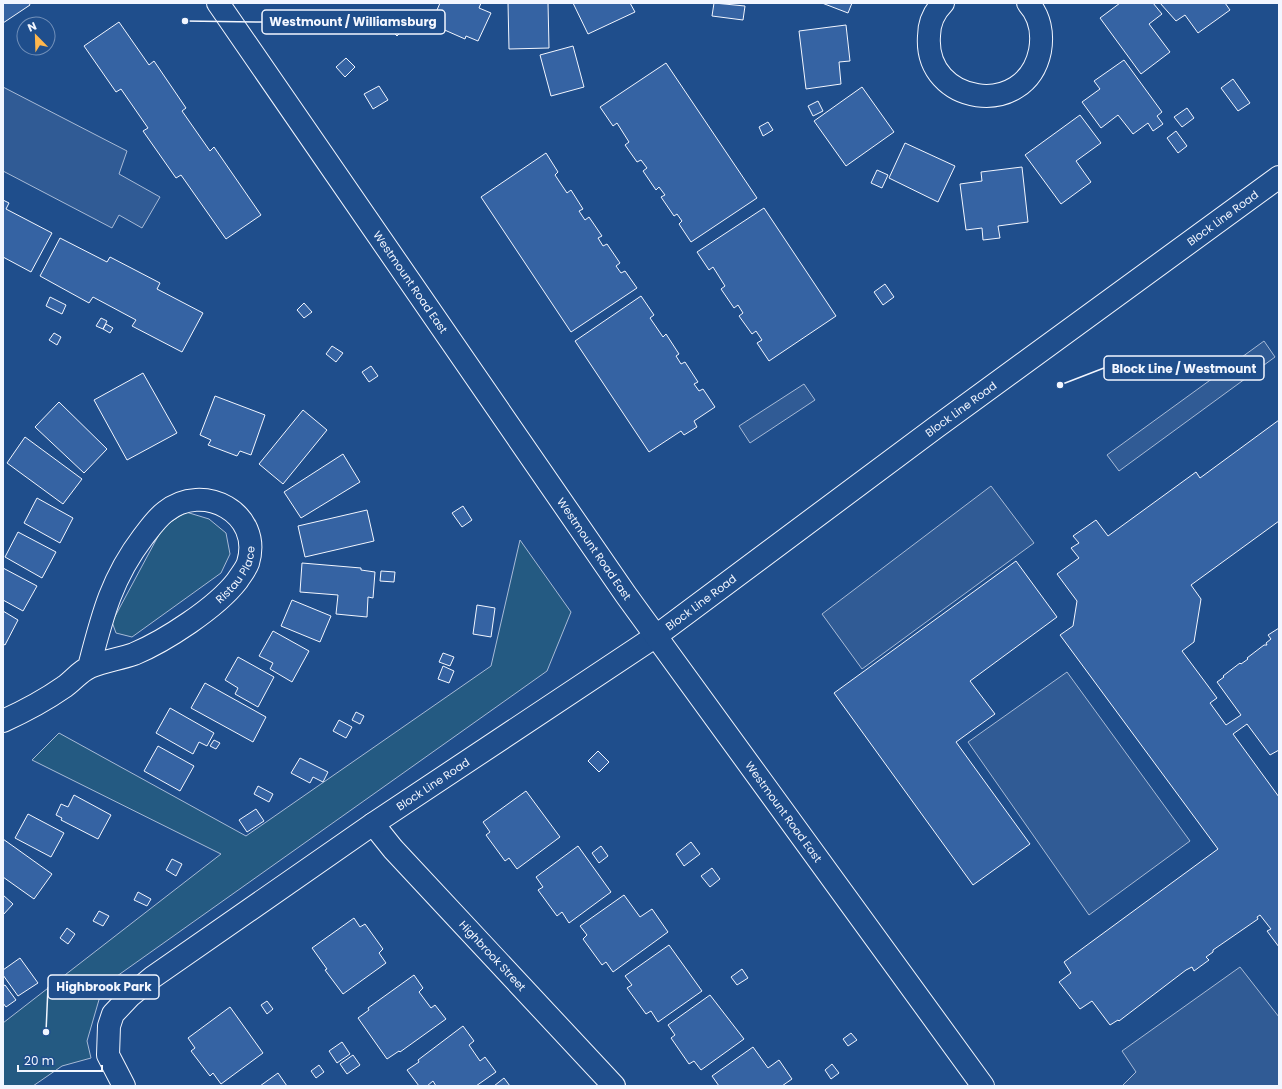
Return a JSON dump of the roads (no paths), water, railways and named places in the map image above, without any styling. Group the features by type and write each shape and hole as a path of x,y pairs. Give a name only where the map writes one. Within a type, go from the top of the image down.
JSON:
{"street":[{"name":"Westmount Road East","path":"218,3 656,636 984,1086"},
{"path":"943,3 938,8 929,26 928,47 934,65 947,83 972,95 992,97 1009,92 1026,80 1038,60 1042,41 1041,27 1033,9 1028,3"},
{"name":"Block Line Road","path":"124,1086 108,1055 109,1026 113,1014 130,996 153,977 373,824 656,636 935,428 1279,177"},
{"name":"Ristau Place","path":"3,721 37,705 66,686 89,667 133,654 169,637 217,601 236,582 248,564 250,544 246,529 237,514 224,505 211,500 193,499 180,503 165,512 156,521 128,557 106,603 89,667"},
{"name":"Highbrook Street","path":"373,824 393,849 614,1086"}],"place":[{"name":"Westmount / Williamsburg","path":"185,21"},
{"name":"Block Line / Westmount","path":"1060,385"},
{"name":"Highbrook Park","path":"46,1032"}]}
